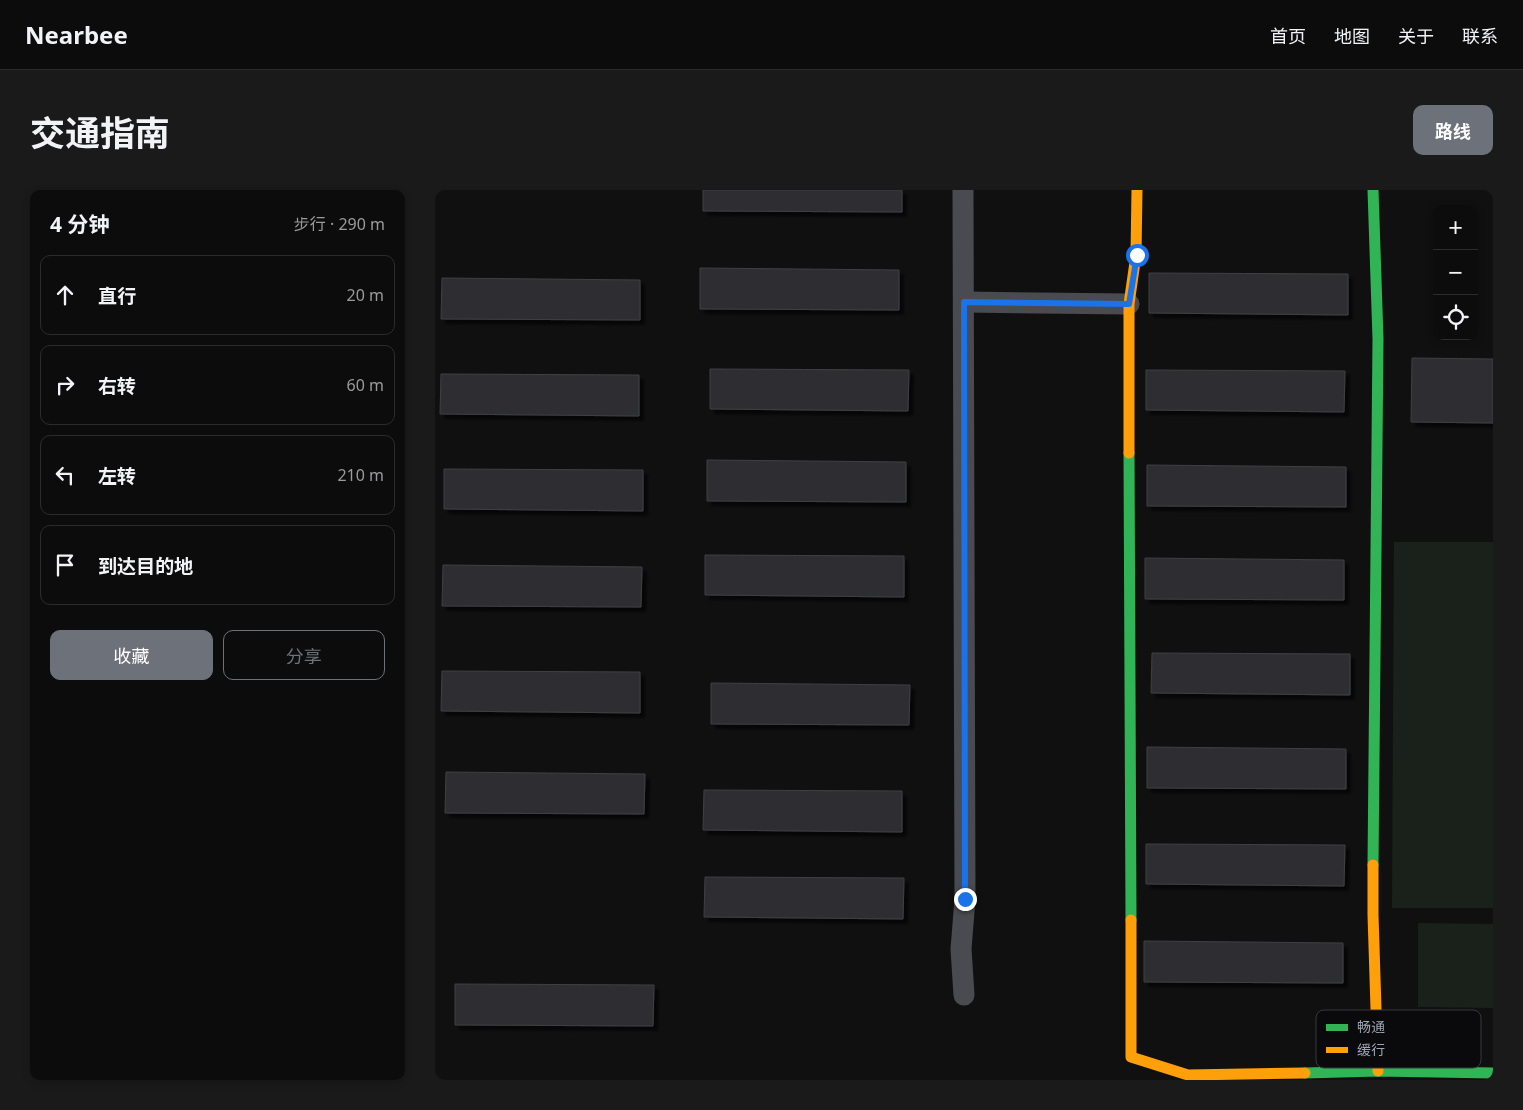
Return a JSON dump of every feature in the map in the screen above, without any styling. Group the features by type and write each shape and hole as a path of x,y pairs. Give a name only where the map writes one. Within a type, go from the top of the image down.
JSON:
{"street":[{"path":"963,190 965,899 961,949 964,995"},
{"path":"1137,190 1137,255 1129,304 1131,1057 1188,1075 1379,1071 1493,1073"},
{"path":"1373,190 1379,339 1373,915 1377,1010"},
{"path":"964,302 1129,304"}],"shaded area":[{"path":"1394,542 1493,542 1493,908 1392,908"},
{"path":"1418,923 1493,924 1493,1008 1418,1007"}],"building":[{"path":"703,190 902,190 902,212 703,211"},
{"path":"700,268 899,270 899,310 700,309"},
{"path":"1149,273 1348,274 1348,315 1149,313"},
{"path":"442,278 640,280 640,320 441,319"},
{"path":"1412,358 1493,359 1493,423 1411,422"},
{"path":"710,369 909,370 908,411 710,409"},
{"path":"1146,370 1345,371 1344,412 1146,410"},
{"path":"441,374 639,375 639,416 440,414"},
{"path":"707,460 906,462 906,502 707,501"},
{"path":"1147,465 1346,467 1346,507 1147,506"},
{"path":"444,469 643,470 643,511 444,509"},
{"path":"705,555 904,556 904,597 705,595"},
{"path":"1145,558 1344,560 1344,600 1145,599"},
{"path":"443,565 642,567 641,607 442,606"},
{"path":"1152,653 1350,654 1350,695 1151,693"},
{"path":"442,671 640,672 640,713 441,711"},
{"path":"711,683 910,685 909,725 711,724"},
{"path":"1147,747 1346,749 1346,789 1147,788"},
{"path":"446,772 645,774 644,814 445,813"},
{"path":"704,790 902,791 902,832 703,830"},
{"path":"1146,844 1345,845 1344,886 1146,884"},
{"path":"705,877 904,878 903,919 704,917"},
{"path":"1144,941 1343,943 1343,983 1144,982"},
{"path":"455,984 654,985 653,1026 455,1025"}],"traffic: fast":[{"path":"1373,190 1378,339 1373,865"},
{"path":"1129,453 1131,920"},
{"path":"1305,1073 1378,1071 1493,1073"}],"traffic: slow":[{"path":"1129,453 1129,304 1136,255 1137,190"},
{"path":"1373,865 1376,1010"},
{"path":"1131,920 1131,1057 1188,1075 1305,1073"}],"route":[{"path":"965,899 964,302 1129,304 1137,255"}]}
